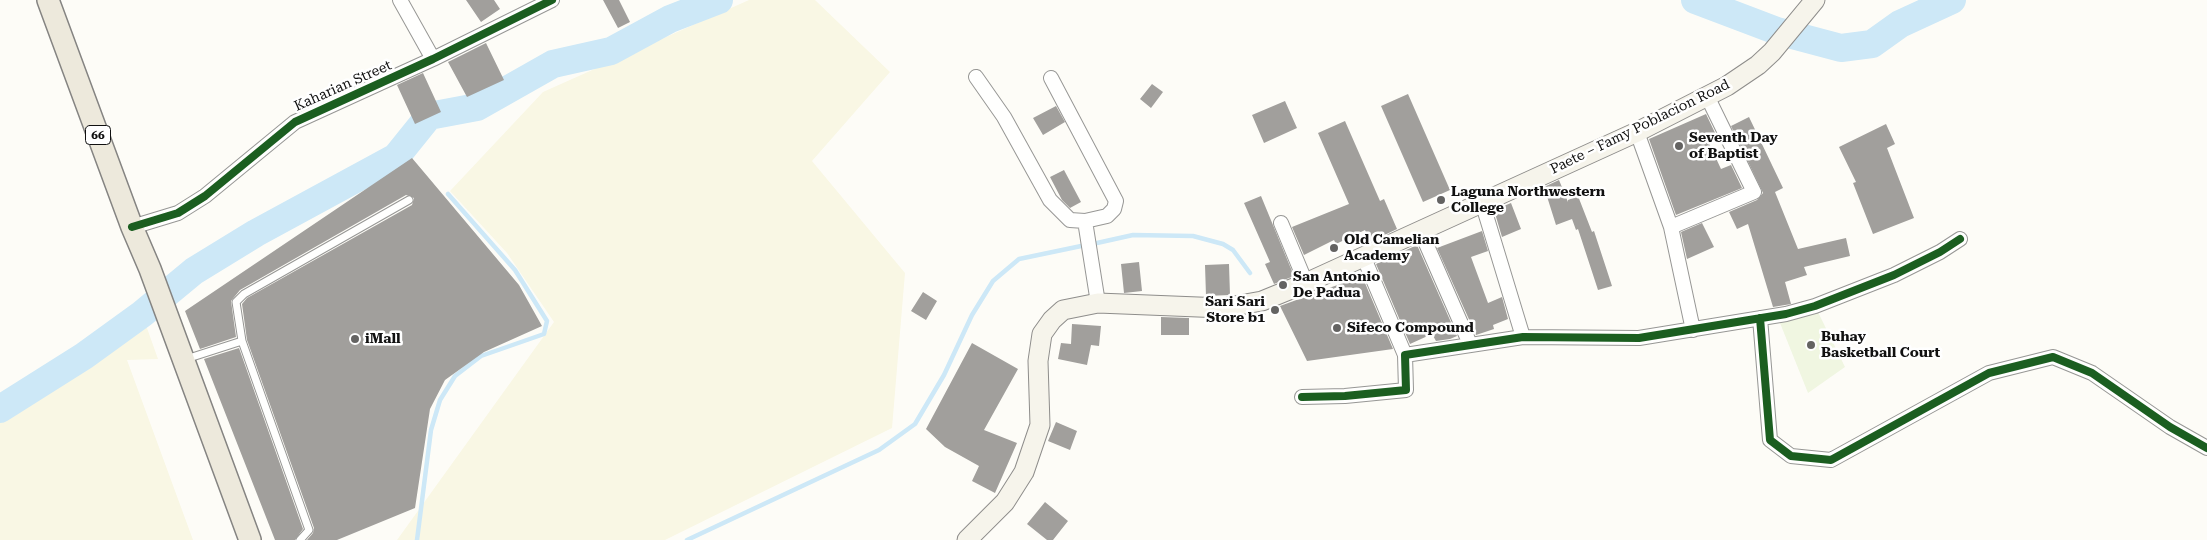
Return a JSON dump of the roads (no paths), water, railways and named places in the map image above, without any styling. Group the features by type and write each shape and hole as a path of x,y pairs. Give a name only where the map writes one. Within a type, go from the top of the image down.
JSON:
{"main road":[{"name":"66","path":"48,0 250,540"},
{"name":"Paete – Famy Poblacion Road","path":"967,540 1005,502 1024,472 1034,448 1040,425 1038,361 1042,334 1052,320 1063,310 1098,304 1223,308 1262,301 1306,283 1637,132 1707,96 1758,65 1772,52 1814,0"}],"street":[{"path":"400,0 433,59"},
{"name":"Kaharian Street","path":"132,227 178,214 192,205 295,122 433,59 527,5 552,0"},
{"path":"976,77 1004,117 1050,200 1070,220 1085,221 1107,216 1114,210 1116,201 1051,78"},
{"path":"1671,227 1754,192 1707,96"},
{"path":"1637,132 1671,227 1693,330"},
{"path":"1482,202 1523,337"},
{"path":"1085,221 1098,304"},
{"path":"1281,223 1306,283"},
{"path":"1421,232 1470,344"},
{"path":"1405,355 1523,337 1639,338 1760,318 1815,306 1885,279 1940,252 1960,239"},
{"path":"1302,397 1406,390 1405,355 1364,258"},
{"path":"1760,318 1770,440 1791,456 1831,460 1989,373 2053,357 2092,373 2170,427 2207,448"}],"lane":[{"path":"300,540 309,530 242,341 236,302 244,294 409,200"},
{"path":"183,360 242,341"}],"waterway":[{"path":"0,409 84,356 142,314 194,271 256,233 396,157 429,116 477,107 553,64 611,51 670,19 719,0"},
{"path":"1695,0 1777,31 1841,48 1872,44 1900,24 1952,0"},
{"path":"417,540 431,430 440,400 455,376 481,356 544,334 547,321 515,270 448,194"},
{"path":"1097,243 1133,235 1193,236 1223,244 1233,250 1250,273"},
{"path":"687,540 879,450 915,424 944,375 972,315 993,281 1019,259 1086,245"}],"place":[{"name":"Seventh Day of Baptist","path":"1679,146"},
{"name":"Laguna Northwestern College","path":"1441,200"},
{"name":"Old Camelian Academy","path":"1334,248"},
{"name":"San Antonio De Padua","path":"1283,285"},
{"name":"Sari Sari Store b1","path":"1275,310"},
{"name":"Sifeco Compound","path":"1337,328"},
{"name":"iMall","path":"355,339"},
{"name":"Buhay Basketball Court","path":"1811,345"}]}
